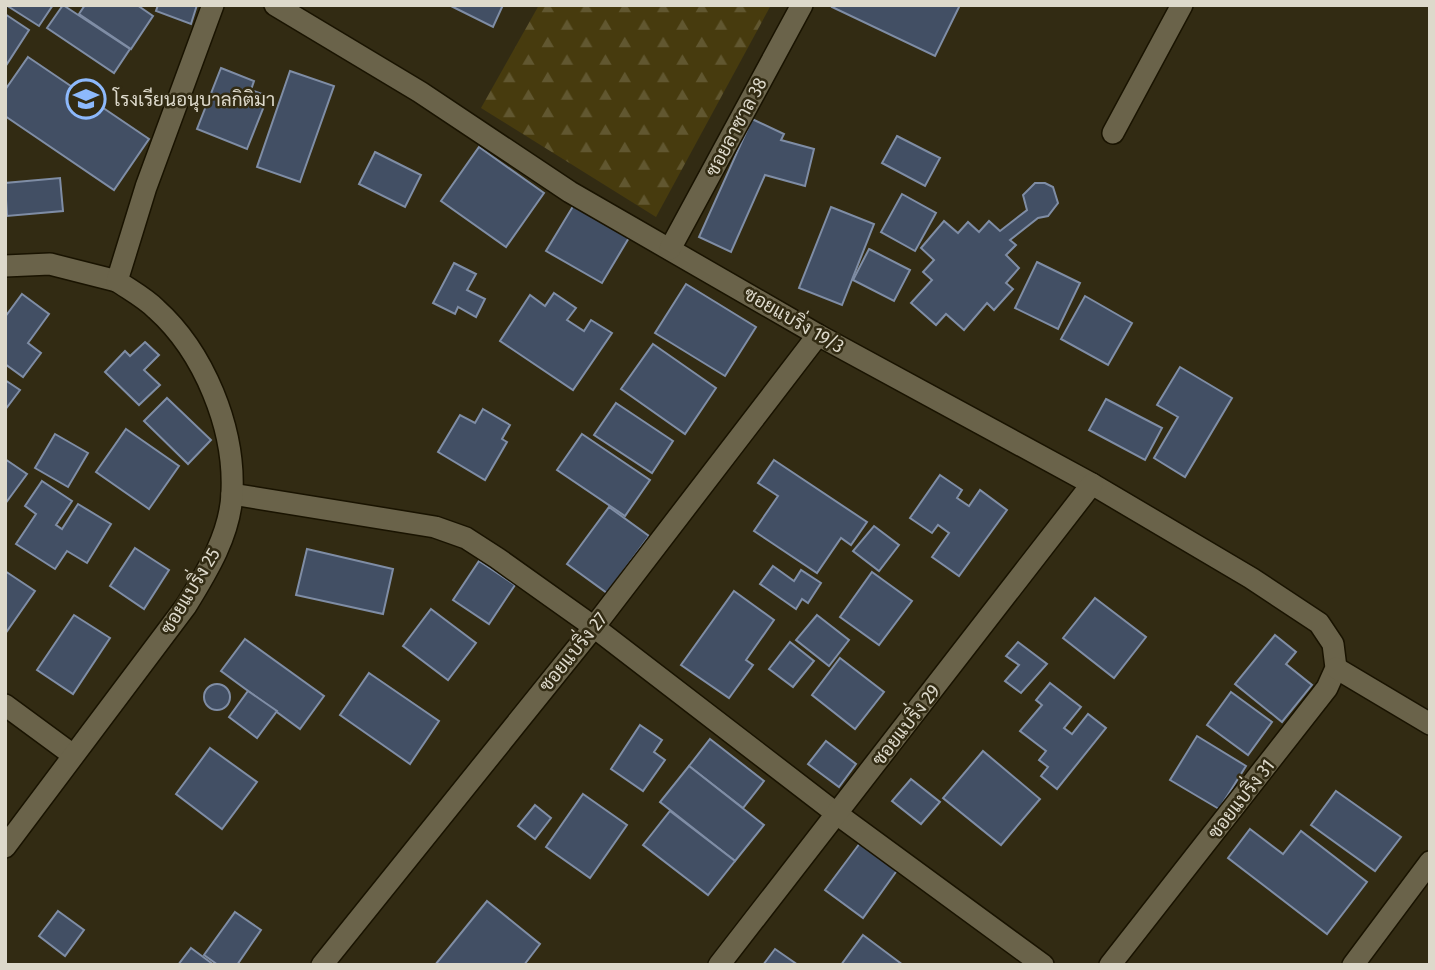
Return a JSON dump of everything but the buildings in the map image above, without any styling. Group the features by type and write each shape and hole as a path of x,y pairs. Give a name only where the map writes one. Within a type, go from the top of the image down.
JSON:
{"street":[{"path":"5,266 50,264 117,281 146,187 213,5"},
{"name":"ซอยแบริ่ง 19/3","path":"275,5 419,92 570,192 818,335 1092,484 1251,578 1320,624 1333,644 1336,668"},
{"name":"ซอยลาซาล 38","path":"670,249 802,5"},
{"path":"1114,133 1182,5"},
{"name":"ซอยแบริ่ง 25","path":"5,847 186,606 208,570 223,534 232,494 225,433 213,393 191,349 156,309 117,281"},
{"name":"ซอยแบริ่ง 27","path":"322,965 594,627 818,335"},
{"name":"ซอยแบริ่ง 29","path":"719,965 1092,484"},
{"path":"232,494 435,527 466,538 594,627 837,814 1043,965"},
{"path":"1336,668 1430,724"},
{"name":"ซอยแบริ่ง 31","path":"1110,965 1312,710 1336,668"},
{"path":"5,705 73,755"},
{"path":"1353,965 1430,862"}],"green space":[{"path":"539,5 771,5 656,217 481,108"}],"place":[{"name":"โรงเรียนอนุบาลกิติมา","path":"86,99"}]}
